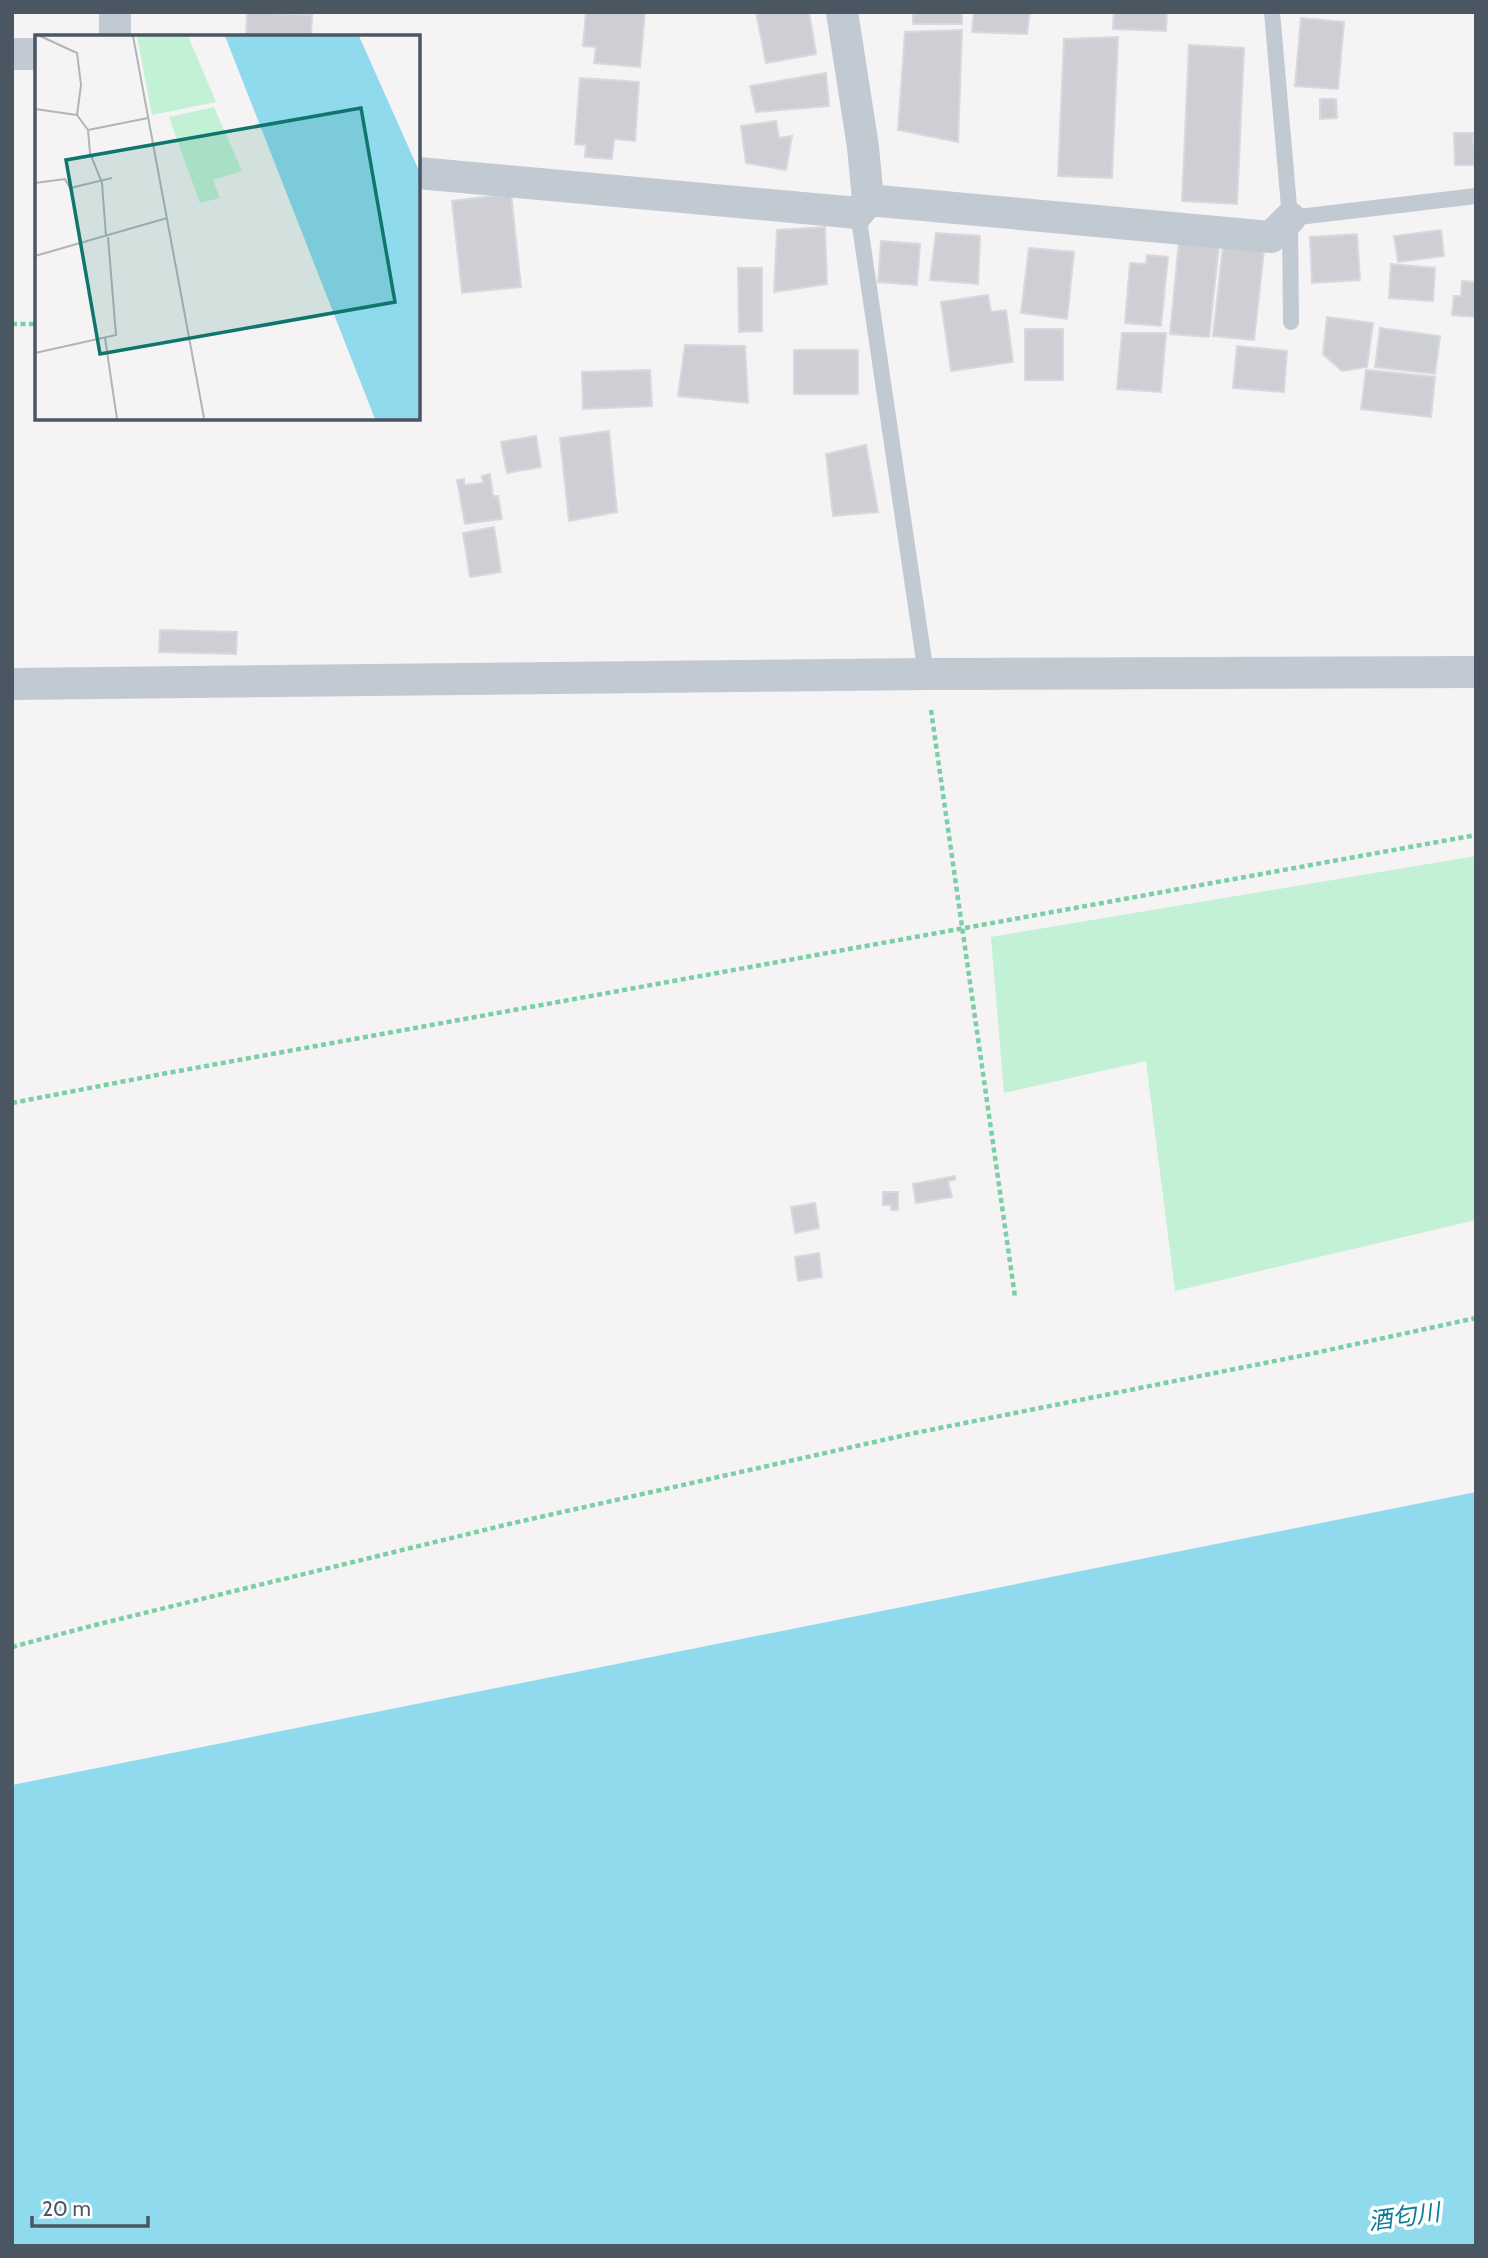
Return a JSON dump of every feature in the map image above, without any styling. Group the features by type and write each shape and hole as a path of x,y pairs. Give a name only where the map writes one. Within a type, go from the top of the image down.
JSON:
{"street":[{"path":"115,35 116,12"},
{"path":"842,12 863,147 863,206"},
{"path":"12,54 35,54"},
{"path":"420,173 1270,237 1290,218"},
{"path":"12,684 926,674 1476,672"}],"lane":[{"path":"1272,12 1290,218 1291,322"},
{"path":"1290,218 1476,196"},
{"path":"863,206 926,674"}],"path":[{"path":"12,324 35,324"},
{"path":"926,674 1015,1297"},
{"path":"12,1103 1476,835"},
{"path":"12,1647 536,1518 910,1434 1476,1318"}],"green space":[{"path":"1476,856 1476,1220 1175,1291 1146,1061 1004,1093 991,937"}],"water":[{"name":"酒匂川","path":"1476,1492 1476,2246 12,2246 12,1785"}],"building":[{"path":"247,12 312,15 311,35 246,35"},
{"path":"586,12 645,12 640,67 594,63 596,47 583,46"},
{"path":"756,12 809,12 816,54 766,63"},
{"path":"913,12 962,12 962,24 913,24"},
{"path":"974,12 1030,12 1027,34 972,32"},
{"path":"1114,12 1167,12 1166,31 1113,29"},
{"path":"1301,18 1344,22 1338,89 1295,86"},
{"path":"962,30 958,142 898,130 905,32"},
{"path":"1118,37 1112,178 1058,176 1064,39"},
{"path":"1189,45 1244,48 1237,204 1182,201"},
{"path":"826,73 829,106 756,112 750,86"},
{"path":"580,78 639,82 635,141 614,139 612,159 585,157 586,145 575,144"},
{"path":"1320,99 1336,99 1337,118 1320,119"},
{"path":"776,121 779,138 792,136 786,170 746,163 741,126"},
{"path":"1454,133 1473,133 1473,144 1476,144 1476,172 1474,165 1455,165"},
{"path":"511,194 521,287 462,293 452,201"},
{"path":"825,227 827,284 774,292 777,230"},
{"path":"1441,230 1444,256 1398,262 1394,236"},
{"path":"936,233 980,236 978,284 930,280"},
{"path":"1357,234 1360,280 1312,283 1310,237"},
{"path":"881,241 920,244 917,285 878,282"},
{"path":"1179,241 1219,245 1209,337 1170,334"},
{"path":"1223,246 1264,250 1254,340 1213,336"},
{"path":"1029,248 1074,252 1067,319 1021,313"},
{"path":"1147,255 1168,257 1161,326 1125,323 1130,263 1146,264"},
{"path":"1391,264 1435,268 1433,301 1389,298"},
{"path":"738,268 762,268 762,331 739,332"},
{"path":"1462,281 1476,282 1476,317 1452,315 1454,296 1461,296"},
{"path":"988,295 991,312 1006,310 1013,362 951,371 941,302"},
{"path":"1327,317 1373,323 1367,367 1342,371 1323,354"},
{"path":"1380,328 1440,336 1435,374 1375,367"},
{"path":"1025,329 1063,329 1063,380 1025,380"},
{"path":"1122,333 1166,333 1161,392 1117,389"},
{"path":"685,345 745,346 748,403 678,396"},
{"path":"1237,346 1287,351 1284,392 1233,388"},
{"path":"794,350 858,350 858,394 794,394"},
{"path":"650,370 652,406 583,409 582,372"},
{"path":"1366,370 1435,377 1431,417 1361,409"},
{"path":"609,431 617,512 569,521 560,438"},
{"path":"536,436 541,467 507,473 501,442"},
{"path":"866,445 878,512 833,516 826,454"},
{"path":"490,474 493,496 498,496 502,519 465,524 457,480 464,479 464,485 483,483 482,476"},
{"path":"494,527 501,572 470,577 463,533"},
{"path":"160,630 237,632 236,654 159,652"},
{"path":"955,1176 955,1180 948,1181 952,1197 916,1203 913,1184"},
{"path":"883,1192 898,1192 898,1210 891,1210 891,1205 883,1205"},
{"path":"815,1203 819,1228 795,1233 791,1207"},
{"path":"819,1253 822,1277 798,1281 795,1257"}]}
